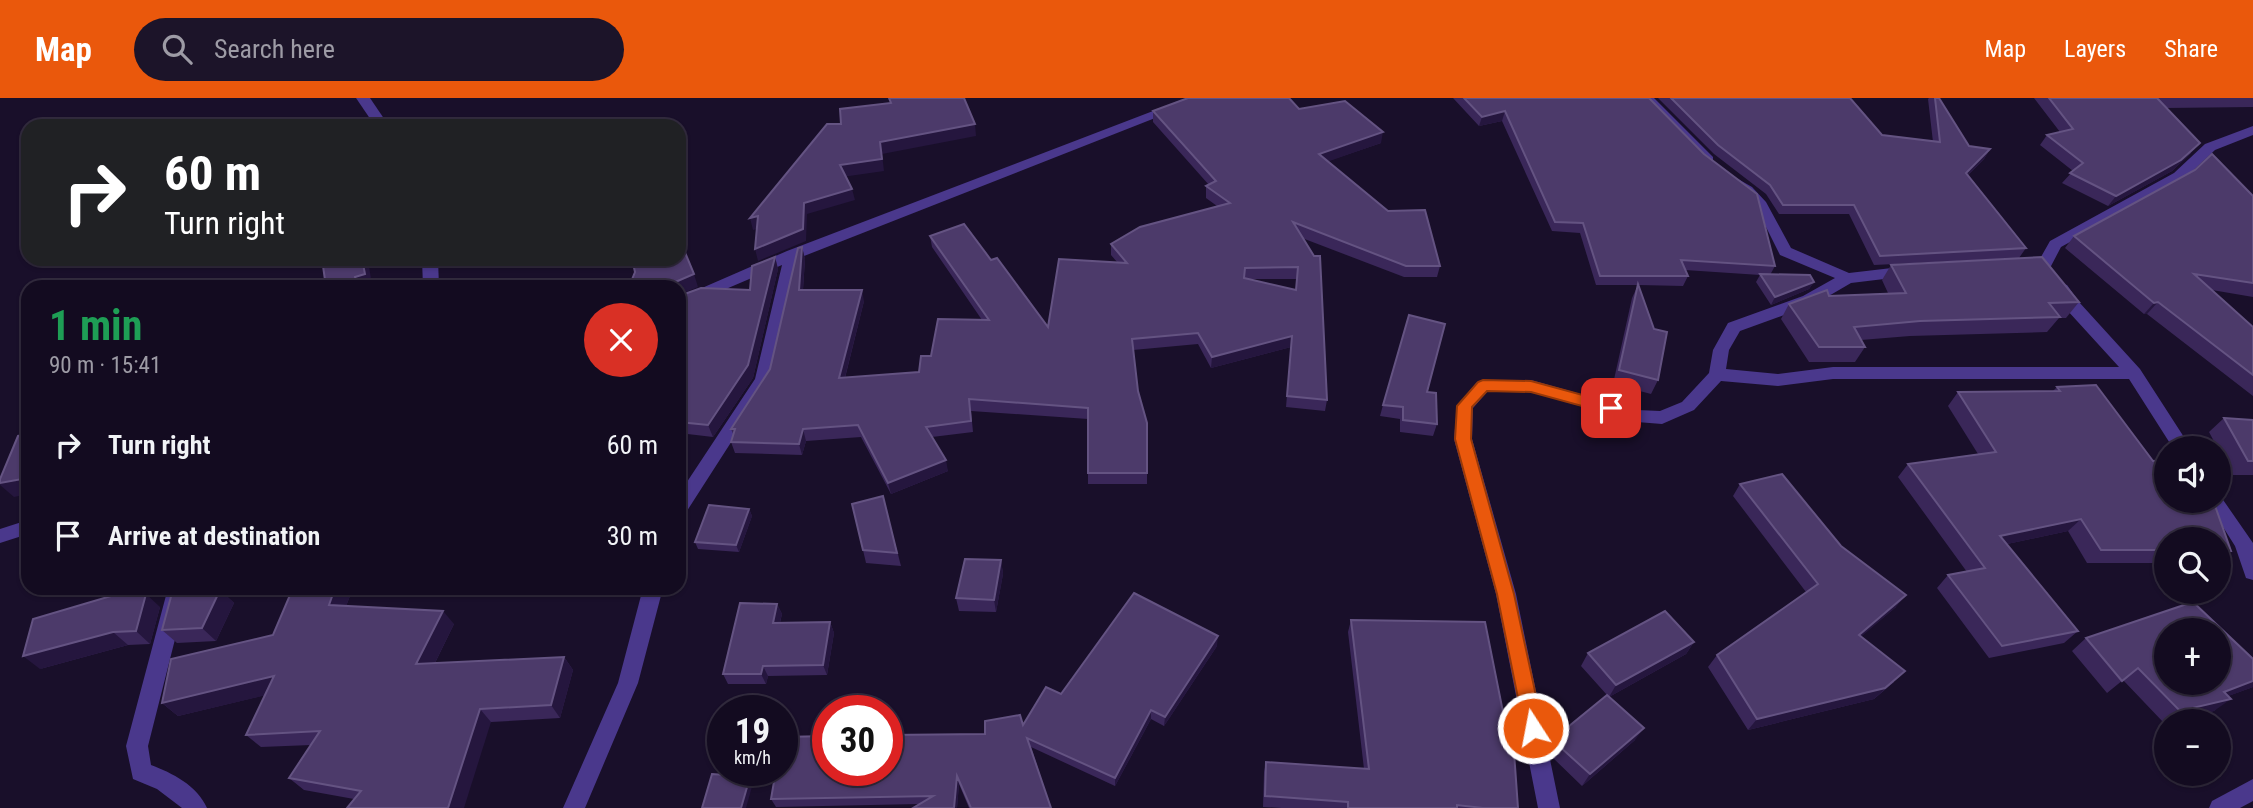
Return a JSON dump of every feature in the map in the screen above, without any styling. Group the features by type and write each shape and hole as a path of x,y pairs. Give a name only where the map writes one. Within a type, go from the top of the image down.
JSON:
{"street":[{"path":"363,98 377,119"},
{"path":"1154,98 1169,110"},
{"path":"686,301 792,256 1199,98"},
{"path":"1647,98 1722,171 1759,199 1772,220 1785,251 1848,278"},
{"path":"2174,436 2134,373 2039,264 2055,244 2179,176 2210,147 2253,131"},
{"path":"686,498 763,380 792,256"},
{"path":"1549,808 1506,594 1463,439 1465,406 1483,386 1531,386 1637,416 1662,418 1688,406 1717,375 1721,350 1734,327 1809,299 1848,278 1874,273 1926,270"},
{"path":"1717,375 1746,374 1779,380 1801,374 1833,373 2134,373"},
{"path":"2224,513 2244,544 2253,572"},
{"path":"0,536 21,529"},
{"path":"176,595 137,746 141,772 163,779 179,789 197,808"},
{"path":"574,808 628,683 651,595"},
{"path":"2220,808 2253,789"}],"building":[{"path":"889,98 964,98 975,124 880,142 882,159 840,165 852,189 804,203 803,229 755,249 758,216 750,218 827,124 841,124 840,109 891,103"},
{"path":"1188,98 1289,98 1299,109 1345,101 1383,132 1319,154 1388,211 1425,210 1440,266 1406,266 1293,222 1314,256 1320,256 1327,400 1287,396 1292,336 1212,357 1198,333 1132,339 1138,391 1147,423 1147,473 1088,473 1088,408 969,399 971,421 926,427 946,460 888,483 858,425 803,429 799,444 731,442 735,429 731,429 770,369 798,248 802,247 799,290 862,290 839,378 919,372 921,356 931,356 938,319 989,320 930,236 964,224 991,260 997,258 1048,327 1059,259 1127,263 1111,244 1140,227 1230,203 1206,186 1216,181 1153,111","holes":["1298,267 1296,290 1244,278 1245,268"]},
{"path":"1464,98 1649,98 1704,154 1757,194 1775,266 1681,260 1688,276 1600,276 1583,223 1555,222 1505,111 1482,117"},
{"path":"1671,98 1850,98 1882,135 1940,142 1935,98 1939,98 1969,146 1990,149 1966,173 2026,248 1880,256 1854,205 1783,205 1770,185 1718,145"},
{"path":"2049,98 2157,98 2200,143 2181,160 2116,196 2070,173 2083,163 2047,135 2073,129"},
{"path":"2212,154 2253,196 2253,283 2194,274 2253,327 2253,375 2158,302 2154,303 2074,236 2195,170"},
{"path":"686,255 694,274 680,280 632,280 635,272 634,266 686,266"},
{"path":"775,257 748,365 708,425 686,423 686,293 701,288 750,290 752,266"},
{"path":"2042,257 2079,302 2049,303 2060,317 1920,321 1854,327 1865,347 1819,347 1789,304 1827,290 1829,296 1906,293 1891,265"},
{"path":"323,266 363,266 365,274 355,277 356,280 325,280"},
{"path":"1760,274 1810,275 1814,282 1775,297"},
{"path":"1638,284 1654,329 1667,332 1658,380 1619,370"},
{"path":"1409,315 1445,324 1427,392 1436,393 1437,424 1403,420 1403,407 1383,405"},
{"path":"2096,385 2154,461 2154,513 2218,513 2223,527 2154,527 2154,550 2101,550 2081,519 2000,536 2078,631 2002,646 1948,575 1985,568 1908,464 1996,452 1958,392 2060,391 2057,387"},
{"path":"2224,418 2253,420 2253,461 2248,461"},
{"path":"21,435 21,479 0,483 0,479 18,436"},
{"path":"1782,474 1841,546 1906,595 1859,635 1905,671 1885,688 1757,719 1717,655 1818,584 1740,484"},
{"path":"883,496 897,553 863,550 852,504"},
{"path":"709,505 749,509 736,545 695,542"},
{"path":"965,559 1001,560 994,600 956,598"},
{"path":"1134,593 1218,636 1165,717 1151,710 1115,778 1027,738 1051,808 971,808 957,776 954,808 913,808 933,796 771,799 773,786 798,786 798,737 812,736 812,786 903,786 903,735 985,734 985,721 1020,715 1023,725 1046,687 1061,694"},
{"path":"146,595 136,631 113,632 23,656 33,619 111,596"},
{"path":"171,595 218,595 202,628 162,630"},
{"path":"290,595 333,595 329,605 443,611 416,664 564,657 551,705 480,709 448,808 347,808 361,791 289,778 320,731 246,735 274,676 162,703 171,659 273,635"},
{"path":"740,603 777,604 773,623 830,622 823,665 763,666 761,674 723,674"},
{"path":"2187,604 2195,604 2210,618 2154,618 2154,684 2138,668 2122,681 2086,638"},
{"path":"1665,611 1694,642 1616,685 1588,653"},
{"path":"1351,620 1485,622 1508,737 1513,738 1518,808 1457,805 1457,808 1348,808 1348,802 1265,796 1266,762 1369,769"},
{"path":"2231,638 2253,659 2253,681 2231,689"},
{"path":"1607,695 1644,728 1590,774 1559,746 1557,736"},
{"path":"2164,695 2227,695 2231,699 2188,709 2178,709"},
{"path":"708,786 747,786 741,808 702,808"}],"route":[{"path":"1533,728 1506,594 1463,439 1465,406 1483,386 1531,386 1611,408"}]}
